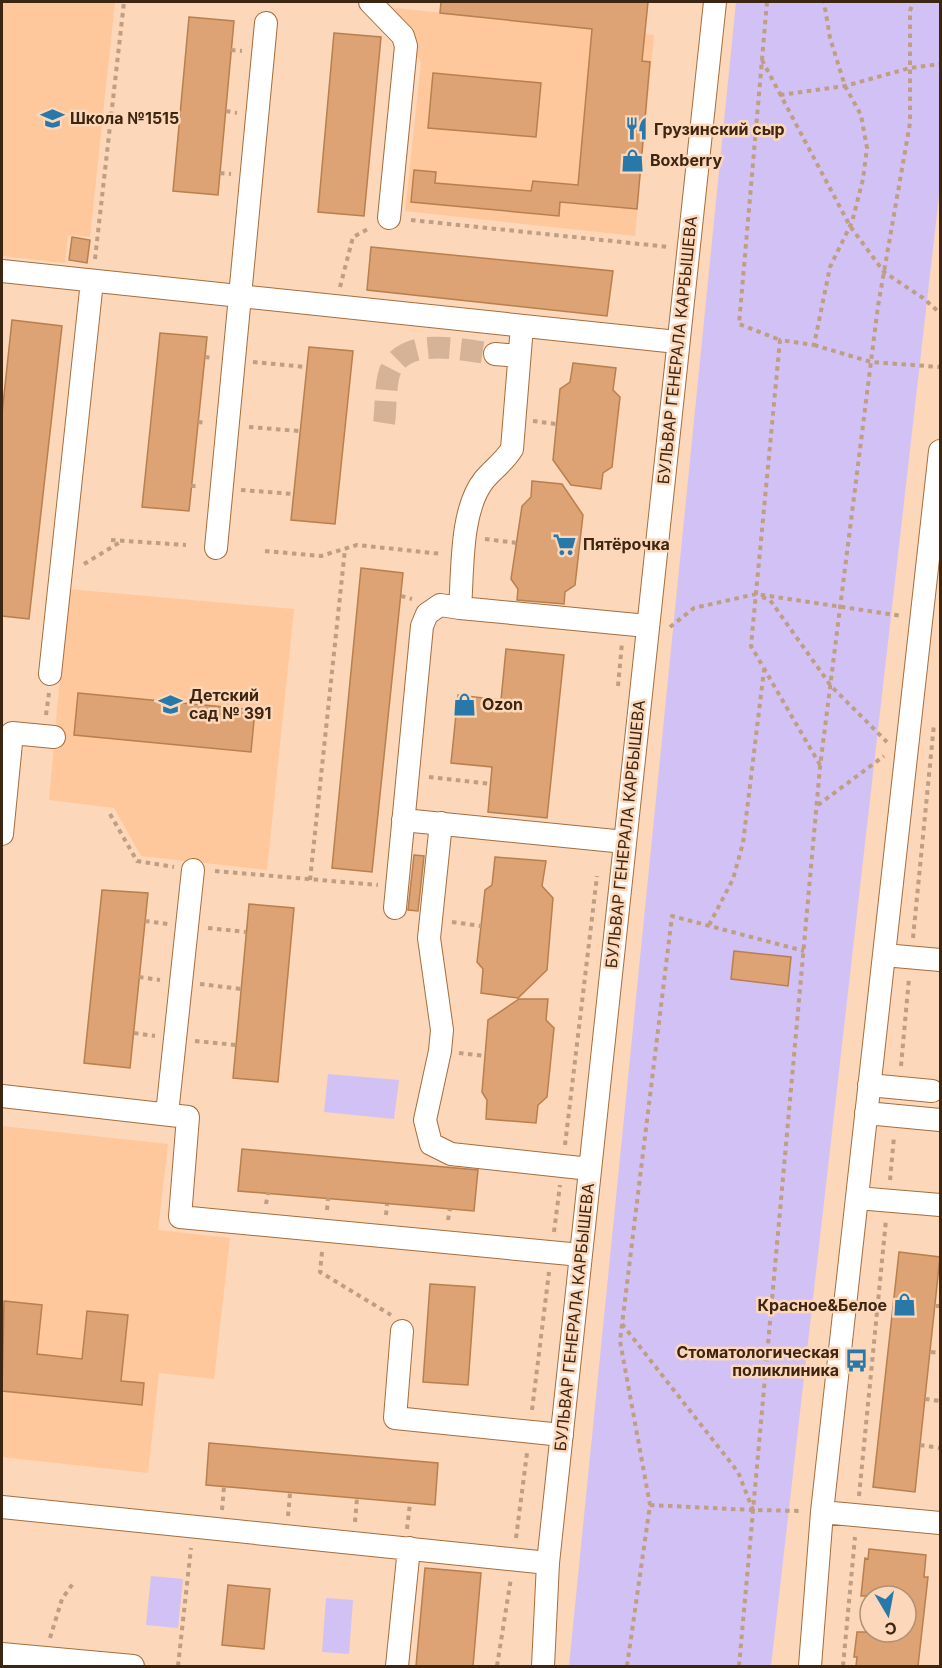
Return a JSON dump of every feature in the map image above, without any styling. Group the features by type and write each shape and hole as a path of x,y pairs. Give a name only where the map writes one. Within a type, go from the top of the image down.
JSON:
{"street":[{"path":"370,2 403,36 406,46 389,218"},
{"name":"БУЛЬВАР ГЕНЕРАЛА КАРБЫШЕВА","path":"543,1666 548,1563 715,2"},
{"path":"216,548 237,296 266,23"},
{"path":"2,271 677,342"},
{"path":"50,674 92,281"},
{"path":"459,608 469,509 484,480 503,463 512,449 522,326"},
{"path":"495,354 519,356"},
{"path":"810,1666 822,1512 884,955 900,754 928,610 940,451"},
{"path":"590,1169 451,1154 431,1144 425,1120 440,1051 442,1030 429,938 431,919 421,821 407,775 422,626 428,614 440,606 646,636"},
{"path":"2,834 12,733 49,737"},
{"path":"421,821 625,842"},
{"path":"418,856 421,821"},
{"path":"395,908 397,881 421,821"},
{"path":"167,1114 193,870"},
{"path":"884,955 940,960"},
{"path":"869,1085 932,1091"},
{"path":"2,1096 188,1117 180,1217 581,1254"},
{"path":"866,1113 940,1120"},
{"path":"857,1198 940,1205"},
{"path":"402,1330 395,1418 562,1435"},
{"path":"2,1507 548,1563"},
{"path":"822,1512 940,1523"},
{"path":"397,1666 409,1548"},
{"path":"2,1654 133,1666"}],"path":[{"path":"92,281 124,2"},
{"path":"773,2 767,4 739,324 780,340 814,345 871,362 940,367"},
{"path":"814,345 830,267 850,226 863,179 867,148 861,115 845,86 830,38 824,2"},
{"path":"739,1666 820,767 871,362 910,123 910,11 913,2"},
{"path":"762,60 850,226 884,272 924,298 940,314"},
{"path":"780,95 845,86 910,68 940,64"},
{"path":"335,306 353,237 389,218 687,249"},
{"path":"780,340 751,646 820,767"},
{"path":"232,359 306,367"},
{"path":"226,424 300,431"},
{"path":"221,488 294,494"},
{"path":"111,540 186,545"},
{"path":"61,577 122,541"},
{"path":"265,551 321,555 357,546 465,546 517,543"},
{"path":"310,880 345,549"},
{"path":"756,594 770,600 831,686 900,754 817,805"},
{"path":"621,656 646,636 694,608 756,594 892,613 928,610"},
{"path":"709,925 733,879 743,843 764,670"},
{"path":"49,737 50,674"},
{"path":"407,775 491,784"},
{"path":"110,814 137,861 193,870 310,880 378,885 397,881"},
{"path":"627,1666 650,1505 620,1341 672,915 804,951"},
{"path":"431,919 481,926"},
{"path":"323,1230 320,1272 400,1320 402,1330"},
{"path":"622,1324 738,1472 753,1510"},
{"path":"931,1352 940,1353"},
{"path":"926,1399 940,1401"},
{"path":"920,1445 940,1448"},
{"path":"650,1505 822,1512"},
{"path":"843,1666 857,1515"},
{"path":"178,1666 193,1526"},
{"path":"45,1658 62,1599 74,1582"}],"shaded area":[{"name":"Школа №1515","path":"2,2 115,2 90,237 68,235 65,263 2,256"},
{"path":"736,2 940,2 940,187 771,1666 569,1666"},
{"path":"394,8 654,35 635,236 405,211 421,63"},
{"name":"Детский сад № 391","path":"68,589 294,609 267,870 141,856 114,808 49,800"},
{"path":"328,1074 399,1080 394,1119 324,1112"},
{"path":"2,1126 168,1144 158,1230 230,1238 214,1379 159,1373 148,1473 2,1457"},
{"path":"151,1576 183,1579 178,1628 146,1625"},
{"path":"326,1598 353,1600 349,1654 322,1652"}],"building":[{"path":"441,2 648,2 642,61 650,62 637,209 560,202 559,216 411,202 414,170 436,172 435,183 531,191 533,181 578,185 592,29 440,13"},
{"path":"189,17 234,21 218,195 173,191"},
{"path":"334,33 381,37 364,216 318,212"},
{"path":"433,73 541,83 536,137 428,128"},
{"path":"72,237 90,240 87,263 69,260"},
{"path":"371,247 613,271 607,316 367,290"},
{"path":"12,320 62,326 29,619 2,616 2,414"},
{"path":"160,333 207,337 189,511 142,507"},
{"path":"309,347 353,351 335,524 291,520"},
{"path":"573,363 616,368 613,390 620,397 612,467 603,473 601,489 571,485 553,460 560,389 570,382"},
{"path":"532,481 562,484 583,515 575,585 565,592 564,604 517,600 518,589 511,579 522,506 531,497"},
{"path":"361,568 403,573 372,872 332,868"},
{"path":"506,649 564,655 547,818 488,812 492,767 451,763 458,695 501,700"},
{"path":"78,693 255,710 251,752 74,735"},
{"path":"414,855 424,856 418,911 408,910"},
{"path":"495,857 546,861 542,886 553,898 547,970 518,998 481,993 483,969 477,962 485,890 492,885"},
{"path":"102,890 148,893 130,1068 84,1063"},
{"path":"249,904 294,908 278,1082 233,1078"},
{"path":"734,951 791,957 788,986 731,979"},
{"path":"519,999 548,999 546,1020 554,1028 547,1097 538,1105 536,1123 486,1119 487,1100 482,1092 488,1020"},
{"path":"242,1149 478,1170 474,1211 238,1191"},
{"path":"899,1252 940,1257 915,1492 873,1487"},
{"path":"430,1284 475,1287 468,1385 423,1382"},
{"path":"4,1301 42,1305 37,1354 82,1359 87,1311 128,1315 121,1381 144,1383 142,1405 2,1391"},
{"path":"209,1443 438,1463 435,1505 206,1485"},
{"path":"869,1549 926,1555 924,1577 928,1577 918,1666 856,1666 857,1657 854,1657 857,1632 858,1644 918,1644 918,1584 862,1584 865,1558 868,1559"},
{"path":"425,1568 481,1573 473,1666 416,1666"},
{"path":"228,1585 270,1589 264,1649 222,1645"}],"tunnel":[{"path":"384,423 389,374 399,358 410,352 439,348 495,354"}],"place":[{"name":"Школа №1515","path":"52,118"},
{"name":"Грузинский сыр","path":"636,129"},
{"name":"Boxberry","path":"632,160"},
{"name":"Пятёрочка","path":"565,544"},
{"name":"Детский сад № 391","path":"171,704"},
{"name":"Ozon","path":"464,704"},
{"name":"Красное&Белое","path":"905,1305"},
{"name":"Стоматологическая поликлиника","path":"857,1361"}]}
